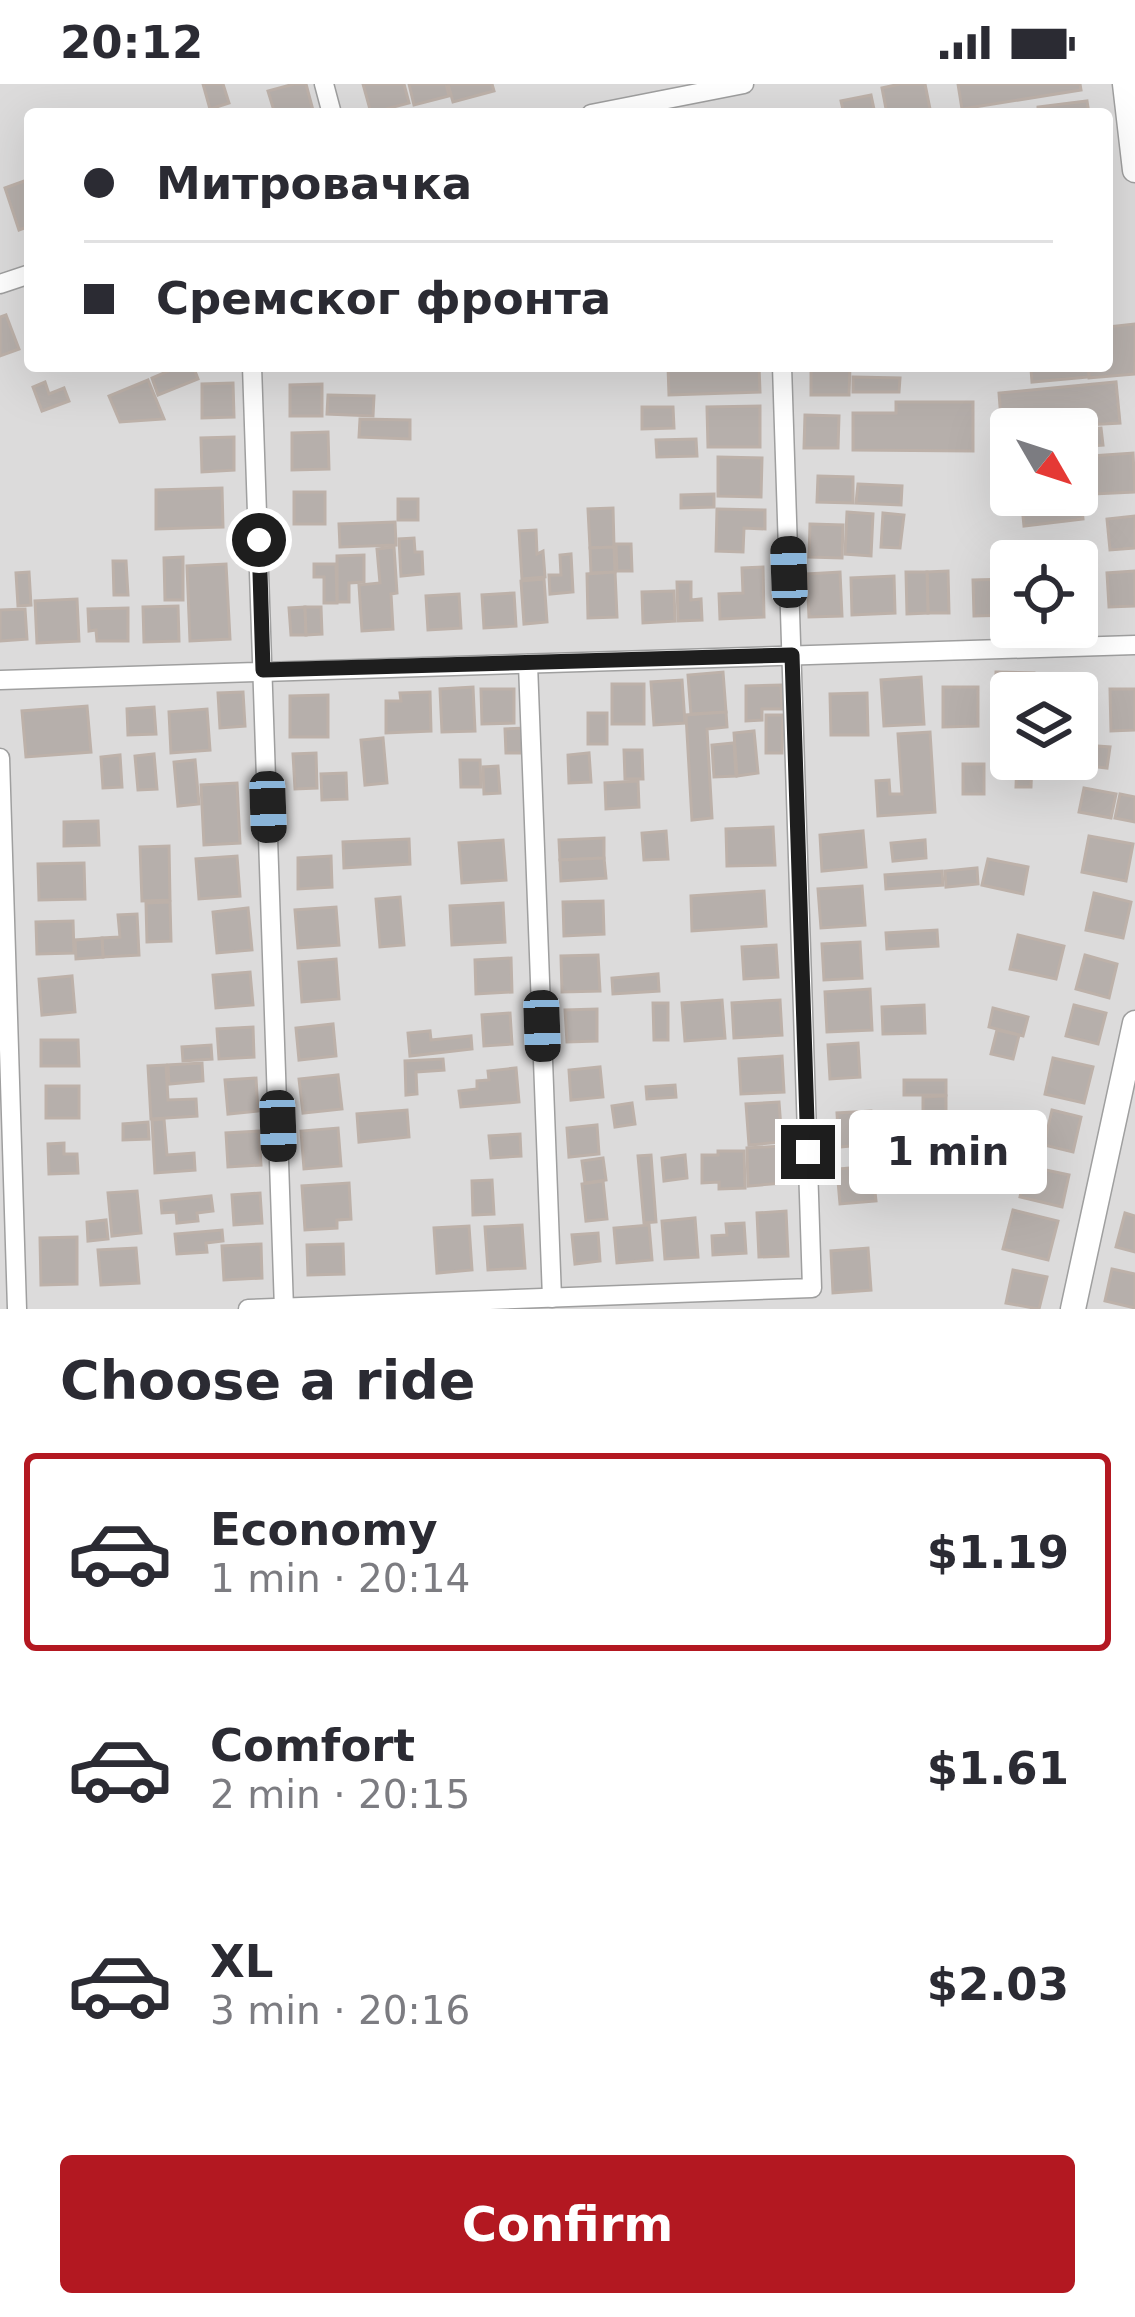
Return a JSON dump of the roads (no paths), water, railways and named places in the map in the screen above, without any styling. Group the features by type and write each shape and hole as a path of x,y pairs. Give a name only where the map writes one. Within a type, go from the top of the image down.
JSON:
{"street":[{"path":"622,108 744,84"},
{"path":"1125,84 1135,170"},
{"path":"252,372 284,1308"},
{"path":"248,1309 812,1288 782,372"},
{"path":"0,680 1135,645"},
{"path":"528,664 552,1298"},
{"path":"0,758 17,1309"},
{"path":"1073,1309 1123,1134 1135,1023"}]}
